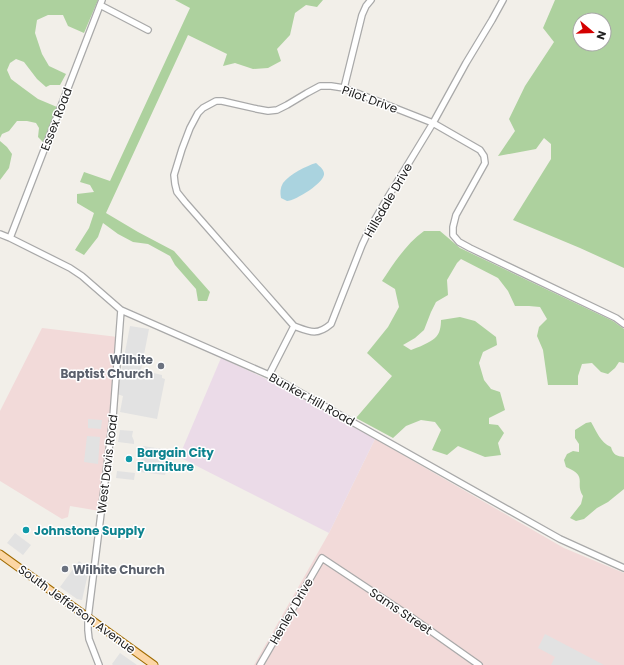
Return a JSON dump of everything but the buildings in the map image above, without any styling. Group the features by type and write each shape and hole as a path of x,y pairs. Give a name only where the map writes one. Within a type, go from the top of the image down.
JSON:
{"main road":[{"name":"South Jefferson Avenue","path":"0,554 154,665"}],"street":[{"path":"344,88 362,16 366,6 371,0"},
{"name":"Hillsdale Drive","path":"294,326 307,331 316,332 324,330 331,324 370,228 433,123 503,0"},
{"path":"101,2 148,30"},
{"name":"Essex Road","path":"10,238 101,2"},
{"name":"Pilot Drive","path":"294,326 177,192 174,175 190,128 198,113 203,108 210,104 222,101 268,111 277,110 320,86 344,88 433,123 480,150 484,156 485,163 456,215 453,235 459,242 470,248 616,318 624,324"},
{"name":"Bunker Hill Road","path":"0,234 70,268 82,276 122,310 269,375 560,539 624,568"},
{"name":"West Davis Road","path":"99,665 89,639 88,618 113,417 122,310"},
{"name":"Pilot Drive","path":"616,318 624,320"},
{"path":"269,375 294,326"},
{"name":"Henley Drive","path":"260,665 322,558"},
{"name":"Sams Street","path":"322,558 411,617 479,665"}],"shaded area":[{"path":"130,326 149,329 141,370 162,375 162,378 165,379 157,419 120,412 123,396 117,394"},
{"path":"42,328 118,337 113,397 100,511 70,506 68,517 62,519 0,481 0,411"},
{"path":"221,358 275,383 375,439 329,533 179,457"},
{"path":"88,419 102,420 101,429 88,428"},
{"path":"120,430 133,431 132,436 134,444 118,442"},
{"path":"87,436 100,437 98,464 84,462"},
{"path":"375,439 564,548 624,573 624,665 254,665 329,533"},
{"path":"143,446 162,449 171,455 165,475 140,472"},
{"path":"117,471 135,473 134,480 116,478"},
{"path":"15,533 31,545 23,555 7,543"},
{"path":"79,561 83,564 90,565 82,600 77,599 60,587"},
{"path":"545,634 604,665 551,665 555,657 538,648"},
{"path":"120,653 137,665 113,665 112,664"}],"green space":[{"path":"0,0 98,0 84,33 68,26 63,15 48,15 37,20 35,33 42,54 49,66 66,74 60,85 50,85 46,87 37,79 24,62 16,59 10,63 7,70 11,79 23,88 38,99 57,107 43,142 38,137 39,128 36,123 27,121 17,121 9,131 2,134 0,138"},
{"path":"175,0 323,0 317,7 306,5 295,13 290,35 277,49 281,61 268,68 253,69 235,63 223,66 227,54 188,35 106,213 174,251 210,292 207,301 198,301 196,289 175,265 170,256 148,244 133,242 118,234 103,223 98,237 84,255 75,250 89,228 94,213 77,203 77,194 94,192 90,185 80,182 84,172 110,181 190,8"},
{"path":"555,0 624,0 624,268 513,220 551,159 551,144 544,138 536,149 498,156 515,131 509,119 525,86 554,42 543,28"},
{"path":"0,141 12,154 9,168 0,180"},
{"path":"424,231 440,231 460,248 613,321 624,329 624,363 619,362 608,374 601,372 592,363 582,364 578,376 578,385 548,385 543,350 537,336 539,327 547,319 540,307 515,306 508,291 498,278 461,259 447,280 448,295 436,302 424,330 415,338 403,345 411,350 424,345 437,336 440,330 441,320 460,317 475,321 496,337 497,345 483,352 479,363 484,380 491,389 500,392 505,410 489,418 489,424 498,425 504,433 498,443 501,455 485,457 458,446 447,455 432,450 441,430 435,422 421,420 406,426 393,438 356,418 392,376 367,353 388,327 399,307 395,289 382,281 406,248"},
{"path":"591,422 601,440 611,447 617,456 624,457 624,489 584,519 576,521 570,518 581,504 583,496 580,487 580,480 577,474 566,467 564,460 567,454 573,451 579,452 579,444 575,438 575,430 586,423"}],"water":[{"path":"316,163 322,168 324,173 323,177 315,186 291,200 287,201 281,198 281,187 290,176"}],"place":[{"name":"Wilhite Baptist Church","path":"161,366"},
{"name":"Bargain City Furniture","path":"129,459"},
{"name":"Johnstone Supply","path":"26,530"},
{"name":"Wilhite Church","path":"65,569"}]}
